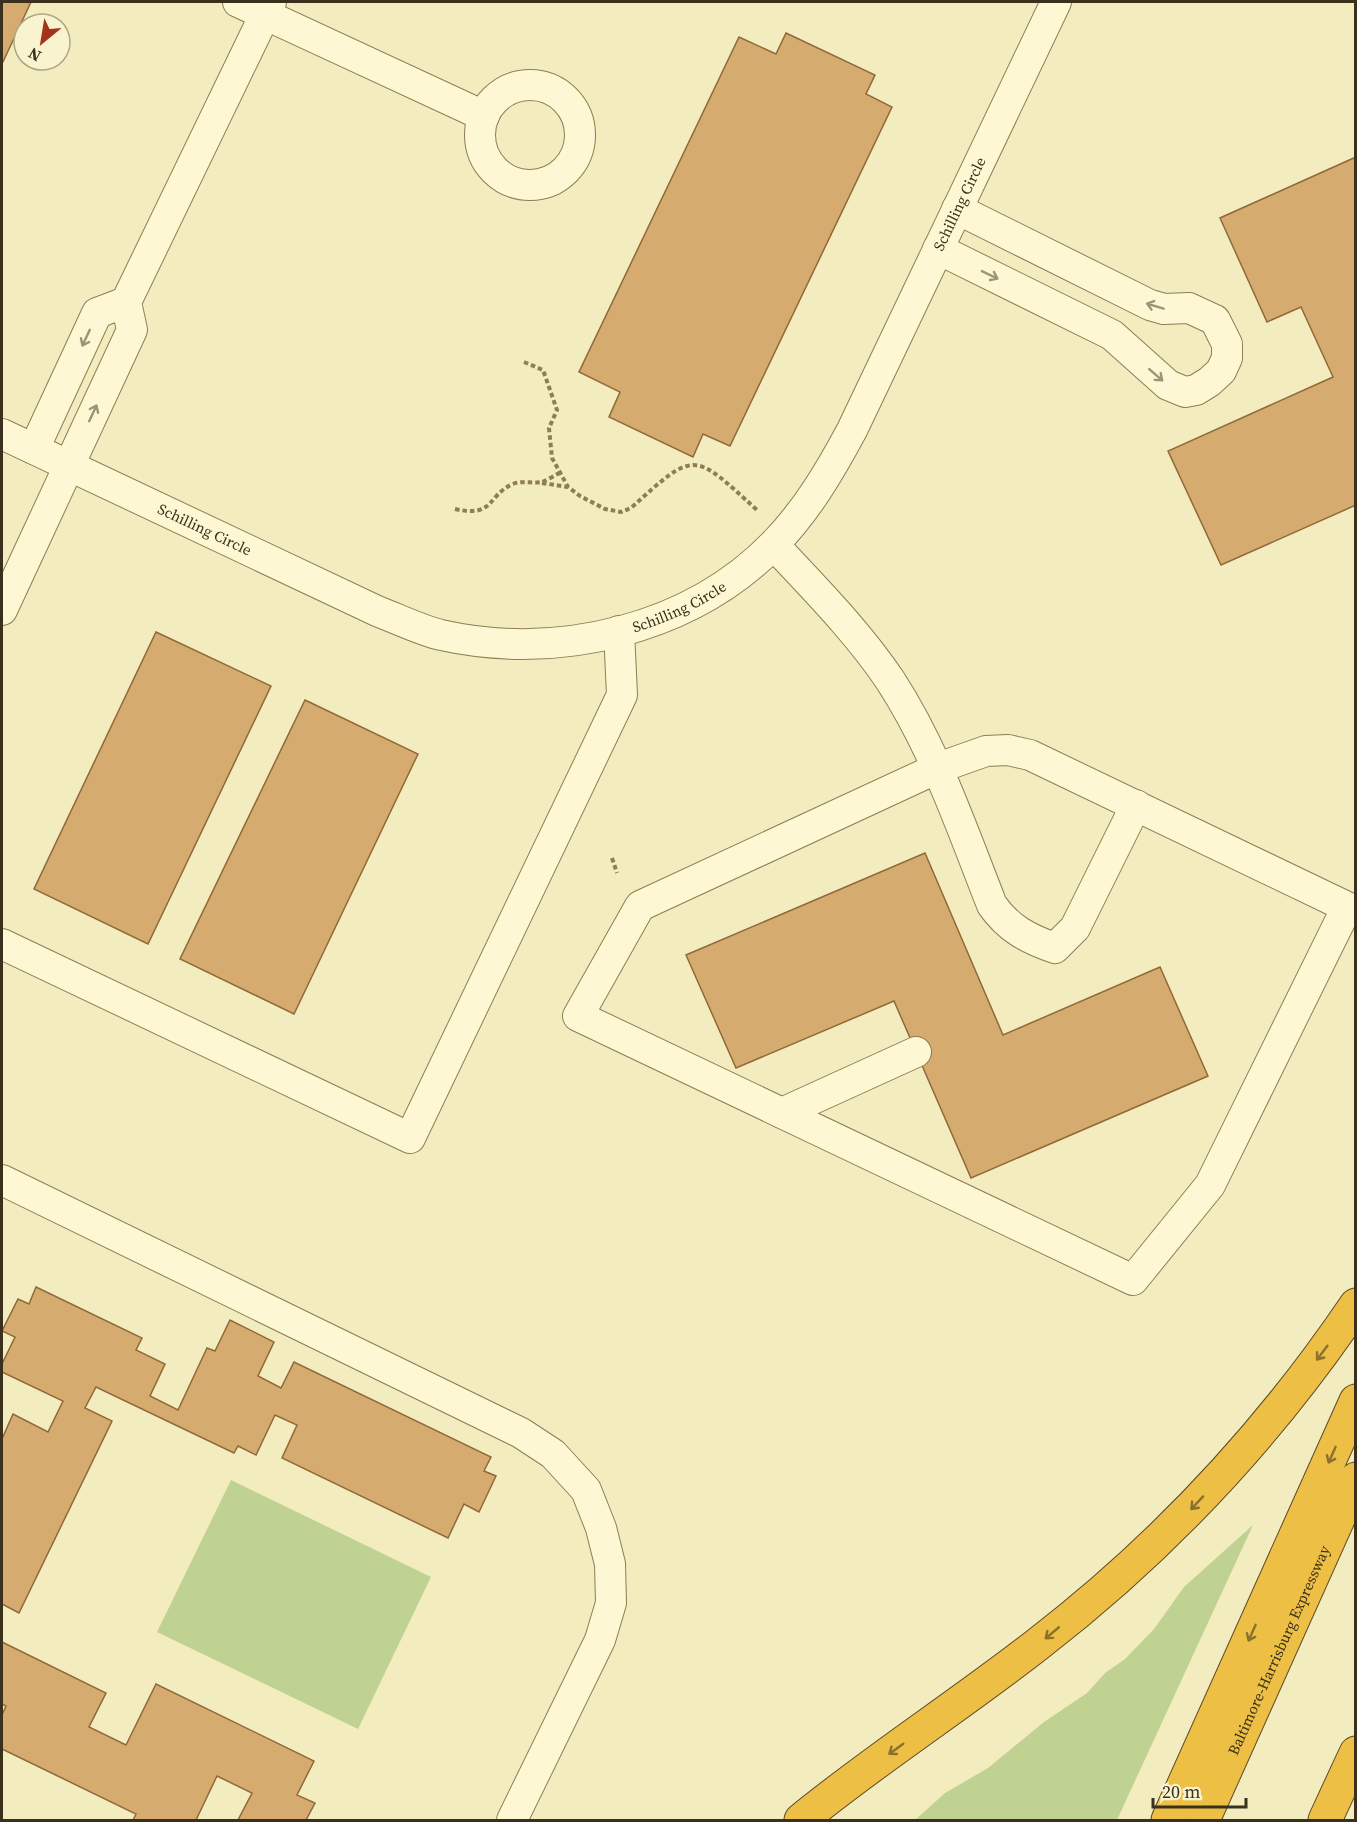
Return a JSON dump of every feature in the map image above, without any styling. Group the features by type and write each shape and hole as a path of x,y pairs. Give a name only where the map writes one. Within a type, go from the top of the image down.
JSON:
{"highway":[{"path":"801,1821 1038,1644 1127,1570 1193,1507 1244,1451 1292,1393 1356,1305"},
{"path":"1168,1821 1356,1401"},
{"name":"Baltimore-Harrisburg Expressway","path":"1203,1821 1356,1479"},
{"path":"1325,1821 1356,1753"}],"street":[{"path":"238,2 268,8 484,116"},
{"name":"Schilling Circle","path":"2,434 377,611 440,635 494,643 540,645 582,640 668,616 709,594 774,545 801,514 826,478 852,430 1056,2"},
{"path":"2,610 132,330 126,302 268,8"},
{"path":"938,249 1112,335 1168,385 1185,392 1196,390 1221,371 1227,358 1227,344 1215,320 1189,308 1164,309 1150,305 957,210"},
{"path":"34,449 97,313 126,302"},
{"path":"774,545 844,621 890,681 938,768 992,905 1003,921 1018,932 1054,948 1075,927 1136,805"},
{"path":"2,944 410,1138 622,695 619,631"},
{"path":"1008,750 1030,755 1347,907 1210,1185 1132,1280 578,1016 640,906 938,768 986,751 1008,750"},
{"path":"782,1113 916,1052"},
{"path":"2,1180 521,1433 553,1454 586,1490 601,1528 610,1564 611,1603 600,1640 512,1821"}],"path":[{"path":"524,362 543,370 557,410 549,428 552,458 568,487 580,496 605,509 621,512 631,508 680,467 701,464 712,470 758,510"},
{"path":"540,482 559,473"},
{"path":"455,509 477,511 486,507 507,486 516,482 540,482 568,487"},
{"path":"612,858 617,873"}],"green space":[{"path":"231,1480 431,1577 358,1729 157,1632"},
{"path":"1253,1525 1117,1820 915,1820 945,1793 988,1768 1044,1722 1087,1693 1105,1673 1125,1659 1154,1629 1184,1587"}],"building":[{"path":"2,2 31,2 26,12 12,12 12,43 2,64"},
{"path":"786,33 875,75 866,94 892,107 730,446 703,434 693,457 609,417 620,392 579,372 739,37 776,54"},
{"path":"1356,157 1356,505 1221,565 1168,451 1333,377 1301,307 1267,322 1220,218"},
{"path":"156,632 271,686 148,944 34,889"},
{"path":"305,700 418,754 294,1014 180,959"},
{"path":"925,853 1003,1035 1160,967 1208,1076 971,1178 894,1001 736,1068 686,955"},
{"path":"36,1287 142,1338 136,1350 165,1364 150,1396 178,1410 207,1348 215,1351 230,1320 274,1342 258,1376 281,1388 294,1362 491,1457 484,1471 496,1476 479,1512 464,1504 448,1538 282,1458 297,1425 275,1415 256,1455 238,1446 234,1453 96,1387 85,1408 112,1421 19,1613 2,1604 2,1439 13,1414 48,1432 63,1401 2,1372 2,1364 15,1337 2,1331 18,1299 29,1304"},
{"path":"2,1642 106,1693 89,1727 126,1745 156,1684 314,1761 297,1795 315,1803 306,1820 238,1820 252,1793 217,1776 196,1820 133,1820 136,1814 2,1749 2,1715 6,1706 2,1704"}]}
